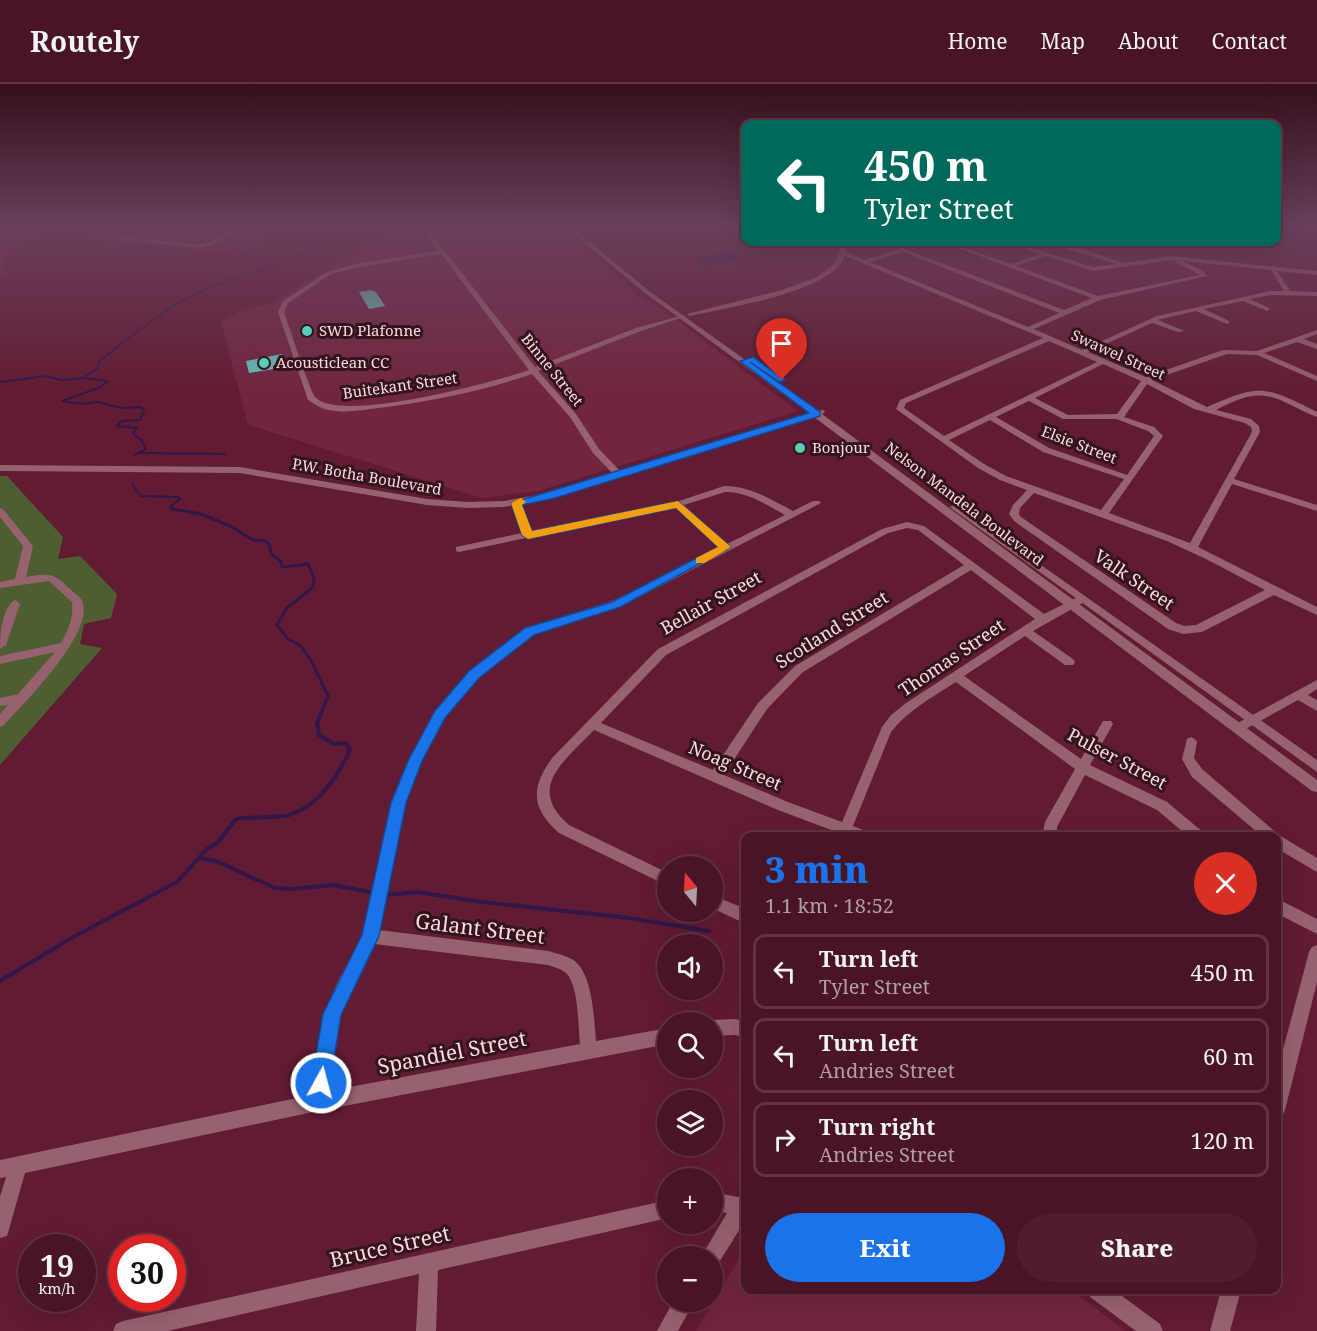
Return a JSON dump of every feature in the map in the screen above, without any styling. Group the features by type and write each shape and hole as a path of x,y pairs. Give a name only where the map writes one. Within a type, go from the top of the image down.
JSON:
{"street":[{"name":"Buitekant Street","path":"315,282 285,302 281,312 311,398 326,407 334,408 361,408 477,388 534,371 644,327 807,282"},
{"name":"Binne Street","path":"465,282 534,371 573,416 596,451 619,475"},
{"name":"Nelson Mandela Boulevard","path":"636,282 686,315"},
{"name":"Nelson Mandela Boulevard","path":"644,282 1077,602 1317,787"},
{"name":"Swawel Street","path":"913,282 1146,380 1191,404 1248,421 1256,429 1192,548"},
{"path":"986,282 1065,313"},
{"path":"1055,282 1098,298"},
{"path":"1028,329 1098,298 1174,282"},
{"path":"1282,282 1288,292"},
{"path":"1081,352 1151,320 1244,299 1288,292 1317,294"},
{"path":"1244,299 1267,309"},
{"path":"1197,309 1227,322"},
{"path":"1151,320 1180,331"},
{"path":"1117,417 1146,380 1226,352 1258,353 1317,332"},
{"path":"1048,338 900,405 900,409 993,473 1032,490 1192,548 1242,572 1272,591 1317,611"},
{"path":"1297,339 1317,347"},
{"path":"1258,353 1317,379"},
{"path":"944,439 1102,362"},
{"path":"1208,410 1250,393 1260,392 1276,396 1317,415"},
{"path":"1030,398 1070,418 1117,417 1151,429 1159,436 1103,516"},
{"name":"P.W. Botha Boulevard","path":"0,468 240,470 427,502 468,505 516,503 619,475 820,412"},
{"name":"Elsie Street","path":"990,417 1046,450 1128,478"},
{"path":"1230,481 1317,508"},
{"path":"459,549 678,504 724,489 737,489 765,498 791,514"},
{"name":"Valk Street","path":"1032,490 1016,507 1014,514 1017,519 1178,628 1198,629 1272,591"},
{"path":"318,1102 332,1014 370,936 398,803 405,783 440,714 462,687 509,645 530,632 616,604 816,502"},
{"path":"516,503 528,535"},
{"path":"678,504 725,547"},
{"path":"0,511 27,546 20,581"},
{"name":"Bellair Street","path":"657,875 564,829 553,820 545,808 542,786 546,774 662,652 885,531 907,525 921,528 1043,619"},
{"name":"Scotland Street","path":"716,777 764,701 779,684 799,669 970,566"},
{"path":"0,585 52,578 77,601 78,609 73,632 66,646 0,722"},
{"name":"Nelson Mandela Boulevard","path":"1077,602 1252,720 1317,767"},
{"name":"Thomas Street","path":"846,828 886,730 895,718 1043,619 1077,602"},
{"path":"0,645 15,604"},
{"path":"1025,631 1069,662"},
{"path":"0,660 66,646"},
{"name":"Pulser Street","path":"956,676 1084,768 1162,806 1193,832"},
{"path":"1238,728 1317,684"},
{"path":"1299,695 1317,706"},
{"path":"0,702 21,698"},
{"name":"Noag Street","path":"592,724 783,806 855,832"},
{"path":"1049,832 1050,826 1107,724"},
{"path":"1191,742 1188,759 1197,773 1268,832"},
{"path":"1281,842 1316,863"},
{"path":"723,906 741,914"},
{"path":"1281,908 1317,927"},
{"name":"Galant Street","path":"370,936 548,958 565,964 573,970 579,982 589,1049"},
{"path":"1281,1078 1317,952"},
{"path":"723,1028 741,1029"},
{"name":"Spandiel Street","path":"9,1168 318,1102 657,1038"},
{"path":"0,1229 9,1168"},
{"path":"723,1202 741,1204"},
{"path":"718,1246 741,1207"},
{"name":"Bruce Street","path":"123,1331 657,1212"},
{"path":"426,1331 429,1264"},
{"path":"1102,1294 1153,1331"},
{"path":"1220,1331 1229,1294"},
{"path":"667,1331 678,1312"}],"shaded area":[{"path":"306,282 623,282 637,295 664,311 798,411 538,491 482,498 248,425 221,321 244,309 269,304"},
{"path":"741,1255 741,1294 1077,1294 1125,1331 696,1331 707,1312 723,1312 723,1285"}],"green space":[{"path":"0,476 7,476 63,537 58,559 80,556 117,594 111,618 84,624 80,644 102,648 0,765"}],"building":[{"path":"371,290 376,292 385,306 369,309 359,292"},
{"name":"Acousticlean CC","path":"282,354 286,367 249,373 246,361"}],"waterway":[{"path":"116,348 183,300 223,282"},
{"path":"83,378 98,368 99,361 118,347"},
{"path":"0,382 46,376 61,380 84,378 108,381 101,387 62,401 81,404 98,402 121,408 141,407 144,410 140,420 122,421 117,426 137,428 133,433 142,441 146,449 134,455"},
{"path":"140,453 225,454"},
{"path":"132,484 141,496 178,497 180,499 171,506 172,508"},
{"path":"171,507 201,514 230,526 253,540 265,541 269,544 272,555 281,561 282,567 308,564 314,578 313,587 286,609 277,625 288,639 300,645 312,662 328,696 320,716"},
{"path":"0,981 75,936 177,882 207,849 218,842 236,819 283,816 295,813 315,800 332,781 350,750 346,743 334,744 319,735 317,723 321,714"},
{"path":"199,858 216,861 275,888 292,889 333,885 375,893"},
{"path":"384,895 417,892 482,902 629,918 709,931"}],"slow traffic":[{"path":"521,502 516,503 528,535 678,504 725,547 700,561"}],"place":[{"name":"SWD Plafonne","path":"307,331"},
{"name":"Acousticlean CC","path":"264,363"},
{"name":"Bonjour","path":"800,448"}],"route":[{"path":"321,1083 332,1014 370,936 398,803 415,761 450,700 474,675 509,645 530,632 542,626 616,604 725,547 678,504 528,535 516,503 551,495 816,414 744,361 753,359 782,380"}]}
